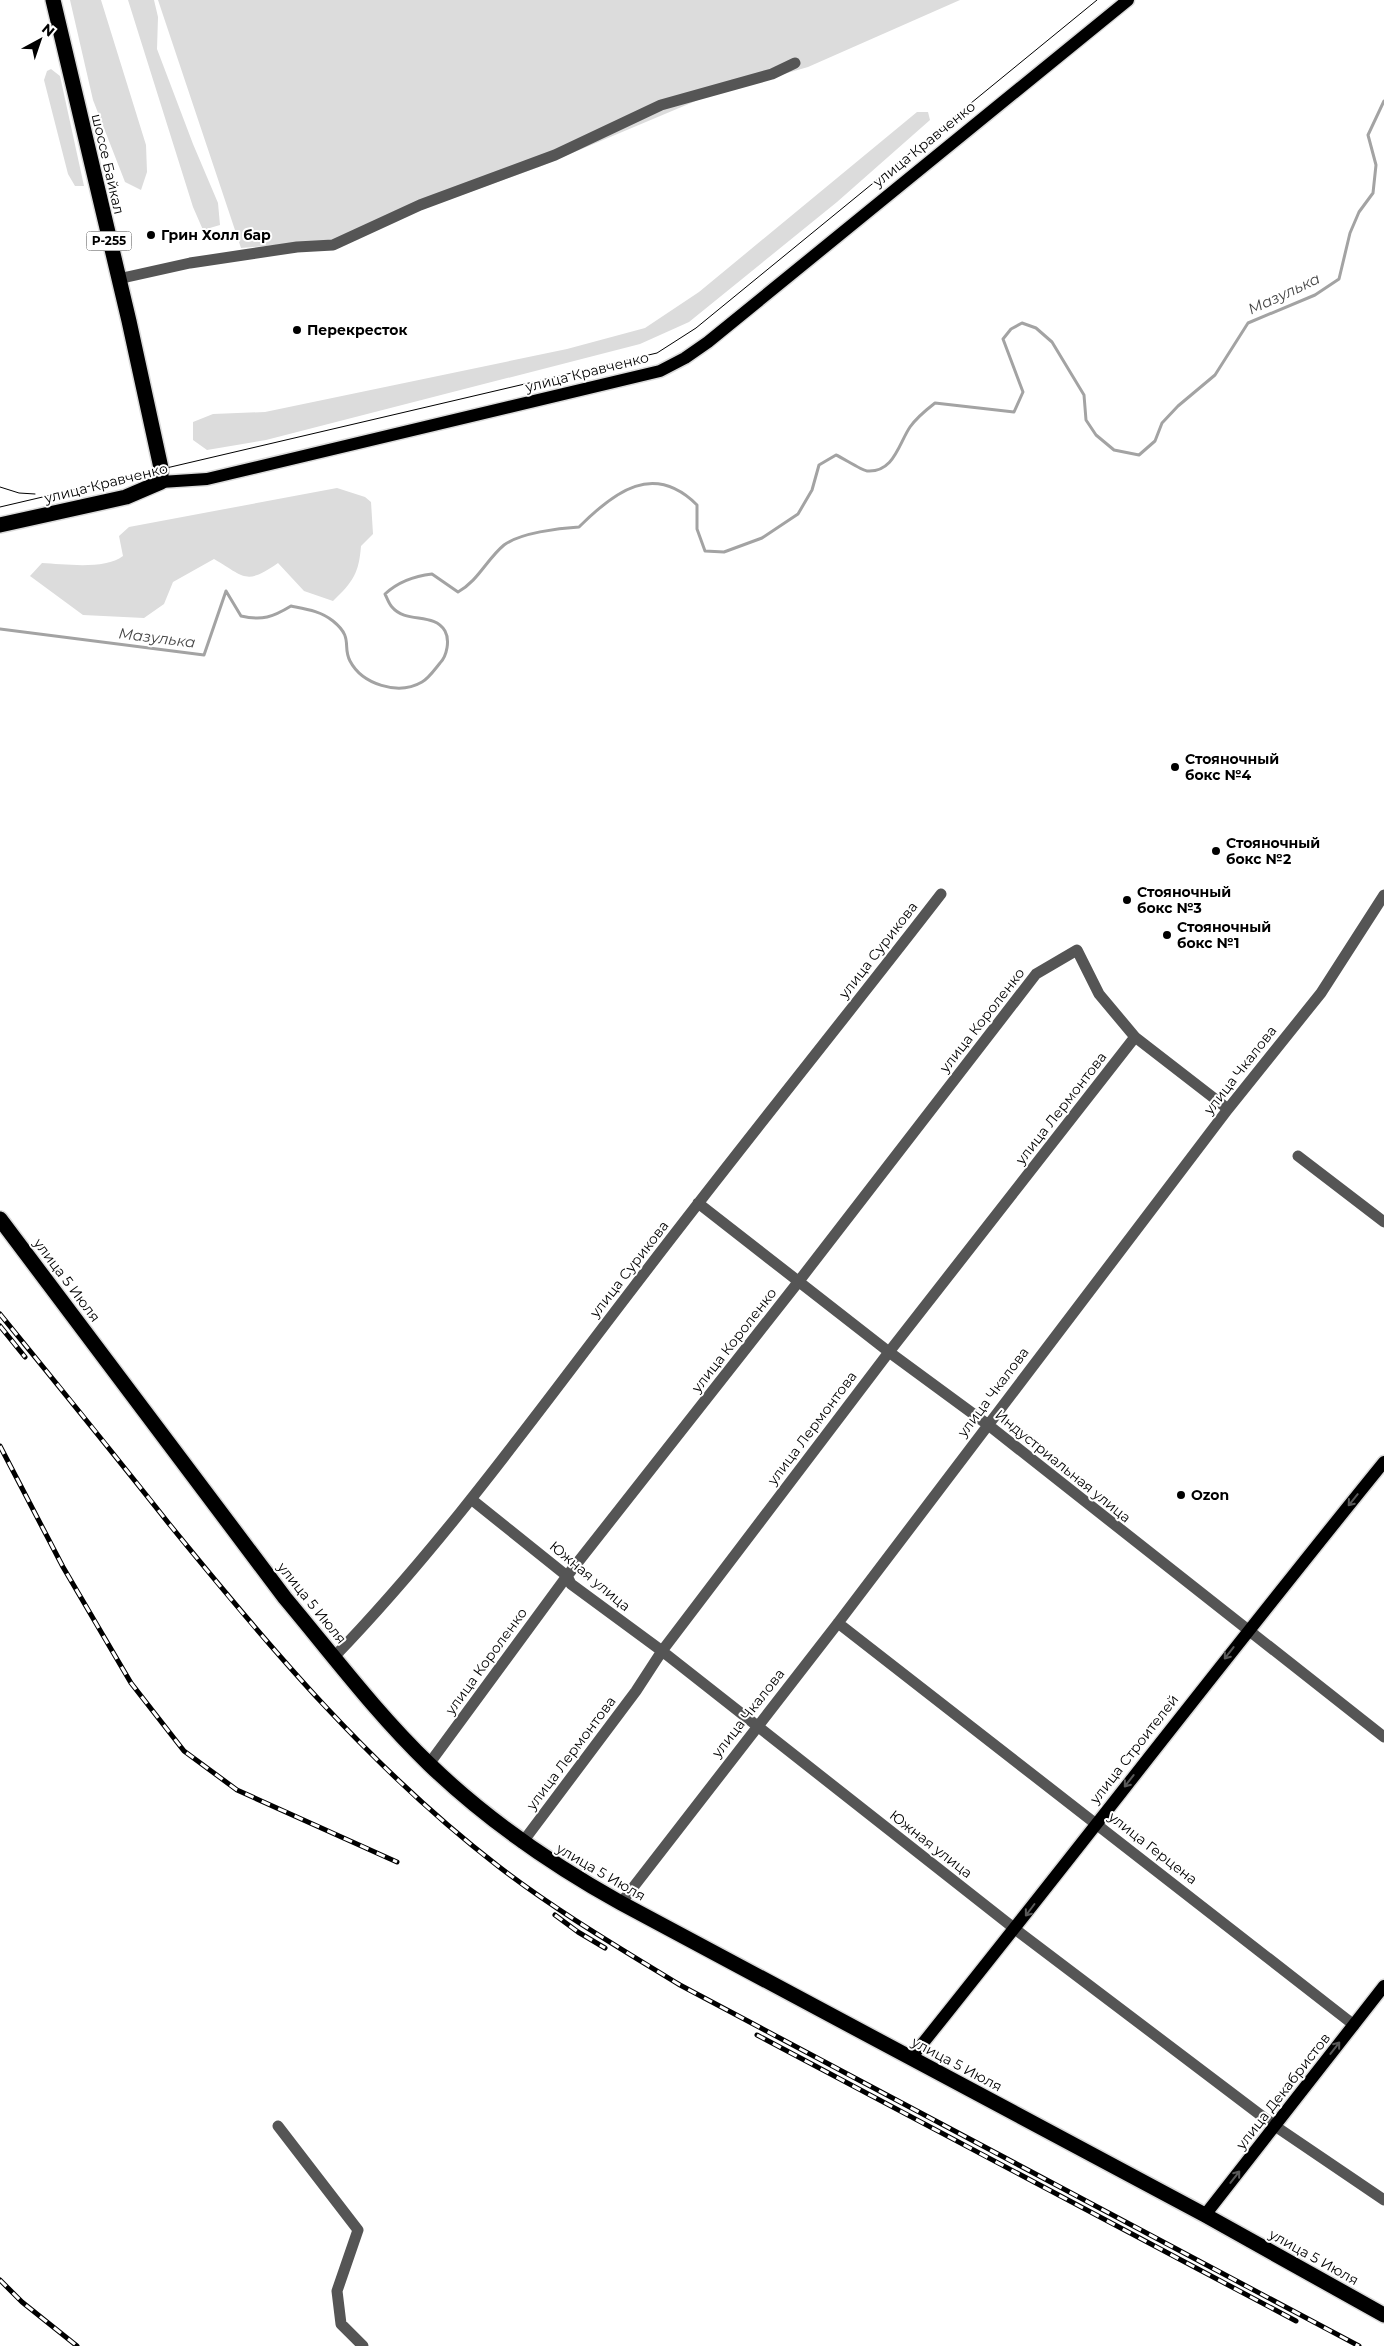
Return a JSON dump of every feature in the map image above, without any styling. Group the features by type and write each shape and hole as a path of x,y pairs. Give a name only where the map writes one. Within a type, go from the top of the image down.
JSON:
{"highway":[{"name":"шоссе Байкал","path":"53,0 160,464 161,482"},
{"name":"улица Кравченко","path":"0,525 126,497 161,482"},
{"name":"улица 5 Июля","path":"0,1219 285,1598 334,1657 398,1732 429,1764 522,1843 574,1877 621,1903 1206,2215 1384,2315"}],"main road":[{"name":"улица Кравченко","path":"161,482 207,479 660,371 708,342 1128,0"},
{"name":"улица Строителей","path":"911,2058 1248,1630 1384,1462"},
{"name":"улица Декабристов","path":"1206,2215 1384,1986"}],"street":[{"path":"118,279 190,263 297,247 333,245 420,205 556,155 661,105 772,74 795,63"},
{"name":"улица Сурикова","path":"334,1657 363,1627 471,1499 698,1203 941,894"},
{"name":"улица Чкалова","path":"621,1903 838,1623 987,1424 1228,1110 1321,993 1384,895"},
{"name":"улица Короленко","path":"429,1764 567,1576 799,1281 1036,974 1077,950 1099,994 1135,1037"},
{"path":"1135,1037 1228,1110"},
{"name":"улица Лермонтова","path":"522,1843 636,1691 662,1651 889,1352 1135,1037"},
{"path":"1298,1156 1384,1222"},
{"name":"Индустриальная улица","path":"698,1203 889,1352 987,1424 1384,1737"},
{"name":"Южная улица","path":"471,1499 567,1576 571,1584 662,1651 1014,1929 1275,2126 1383,2196"},
{"name":"улица Герцена","path":"838,1623 1096,1822 1354,2025"},
{"path":"278,2126 358,2230 337,2291 341,2324 363,2346"}],"shaded area":[{"path":"70,0 101,0 146,145 147,172 141,190 125,182 93,100"},
{"path":"128,0 154,0 158,17 157,49 193,144 218,203 220,225 203,230 193,207"},
{"path":"158,0 960,0 808,67 710,95 539,167 337,240 241,248"},
{"path":"51,69 60,76 84,186 75,186 68,174 44,80 47,71"},
{"path":"917,112 928,112 930,120 837,202 689,322 640,344 266,440 207,450 193,440 193,422 213,414 265,412 567,349 645,328 699,292"},
{"path":"337,488 365,497 371,502 373,534 361,546 359,563 354,576 346,588 333,601 304,591 278,563 259,574 246,576 233,571 214,559 173,582 164,604 144,618 83,615 30,576 42,563 95,565 115,560 123,556 119,536 129,527"}],"waterway":[{"name":"Мазулька","path":"226,591 241,616 267,617 291,606 323,615 333,621 343,632 350,661 363,676 392,688 413,686 427,678 442,660 447,648 447,635 440,625 405,615 392,607 385,594 395,586 419,576 432,574 458,592 477,576 504,545 511,541 540,532 579,527 607,502 621,493 635,486 650,484 665,485 681,492 697,505 697,529 705,551 724,552 762,538 798,514 812,490 819,465 836,455 867,471 884,467 895,456 913,423 935,403 1014,412 1023,392 1003,339 1011,329 1022,323 1036,328 1052,342 1084,395 1086,420 1096,435 1114,450 1139,455 1155,441 1162,423 1178,406 1215,375 1248,323 1315,295 1339,279 1350,233 1359,212 1373,193 1376,165 1368,135 1384,101"},
{"name":"Мазулька","path":"0,629 204,655 226,591"}],"tram line":[{"path":"0,507 657,353 696,328 1097,0"},
{"path":"0,487 19,493 35,494"}],"railway":[{"path":"0,1314 208,1571 284,1661 324,1705 407,1789 498,1866 564,1913 680,1985 1359,2346"},
{"path":"0,1326 25,1357"},
{"path":"0,1446 63,1567 131,1683 184,1751 237,1790 397,1862"},
{"path":"555,1915 578,1932 605,1948"},
{"path":"757,2035 1296,2321"},
{"path":"0,2280 22,2302 77,2346"}],"place":[{"name":"Грин Холл бар","path":"151,235"},
{"name":"Перекресток","path":"297,330"},
{"name":"Стояночный бокс №4","path":"1175,767"},
{"name":"Стояночный бокс №2","path":"1216,851"},
{"name":"Стояночный бокс №3","path":"1127,900"},
{"name":"Стояночный бокс №1","path":"1167,935"},
{"name":"Ozon","path":"1181,1495"}]}
